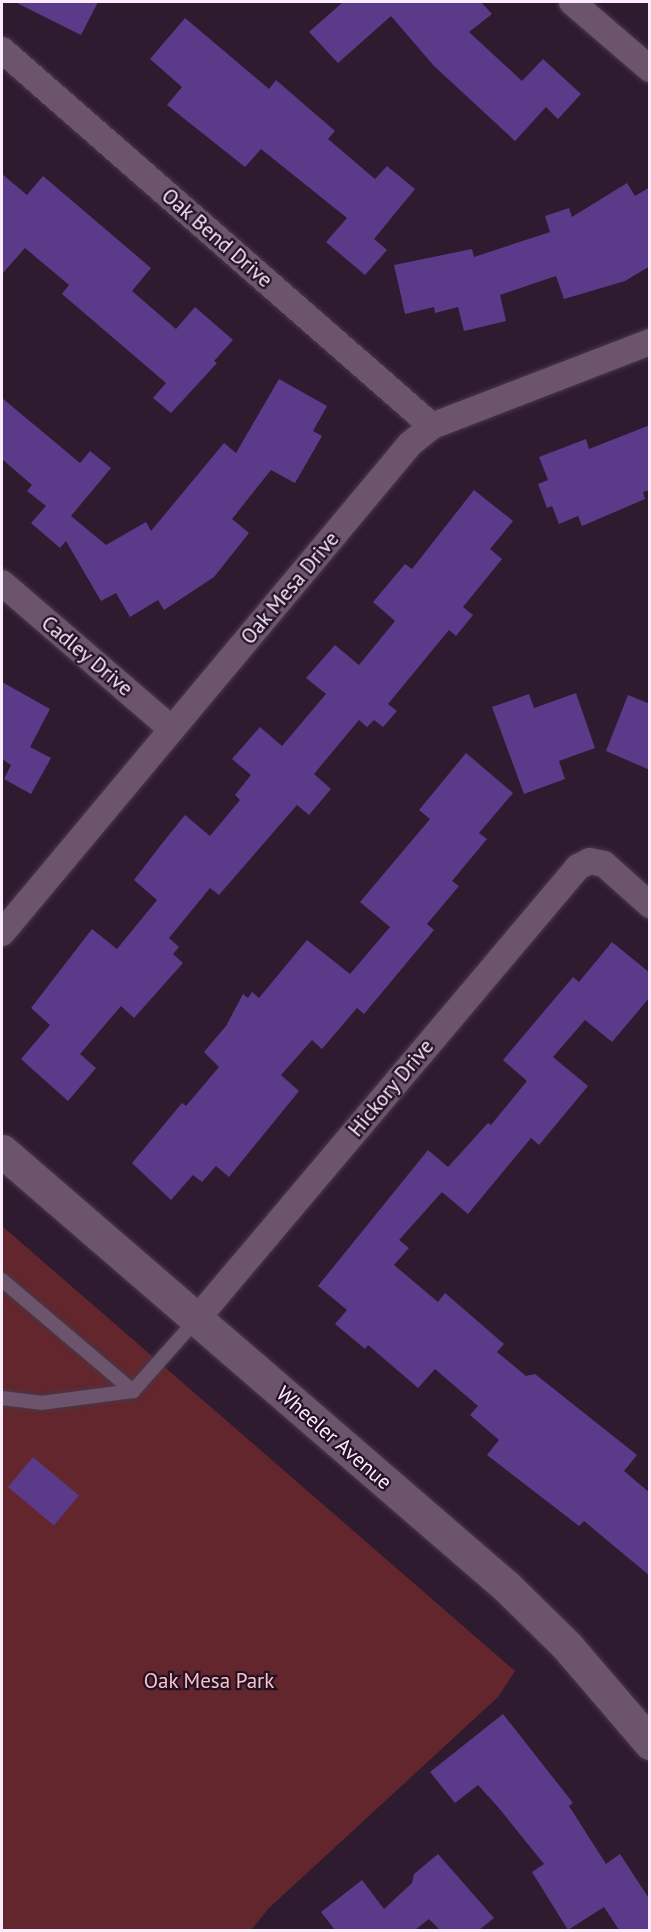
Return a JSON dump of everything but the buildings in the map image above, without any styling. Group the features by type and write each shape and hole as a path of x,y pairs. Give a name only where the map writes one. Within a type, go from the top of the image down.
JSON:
{"main road":[{"name":"Wheeler Avenue","path":"2,1151 506,1586 567,1646 650,1743"}],"street":[{"path":"572,2 650,69"},
{"name":"Oak Bend Drive","path":"2,51 432,426"},
{"name":"Oak Mesa Drive","path":"2,933 410,444 432,426 650,342"},
{"name":"Cadley Drive","path":"2,583 172,729"},
{"name":"Hickory Drive","path":"196,1320 578,867 590,861 603,864 650,905"}],"lane":[{"path":"2,1280 133,1391"},
{"path":"2,1398 42,1403 133,1391 196,1320"}],"green space":[{"name":"Oak Mesa Park","path":"2,1226 515,1671 498,1697 269,1908 251,1930 2,1930"}]}
